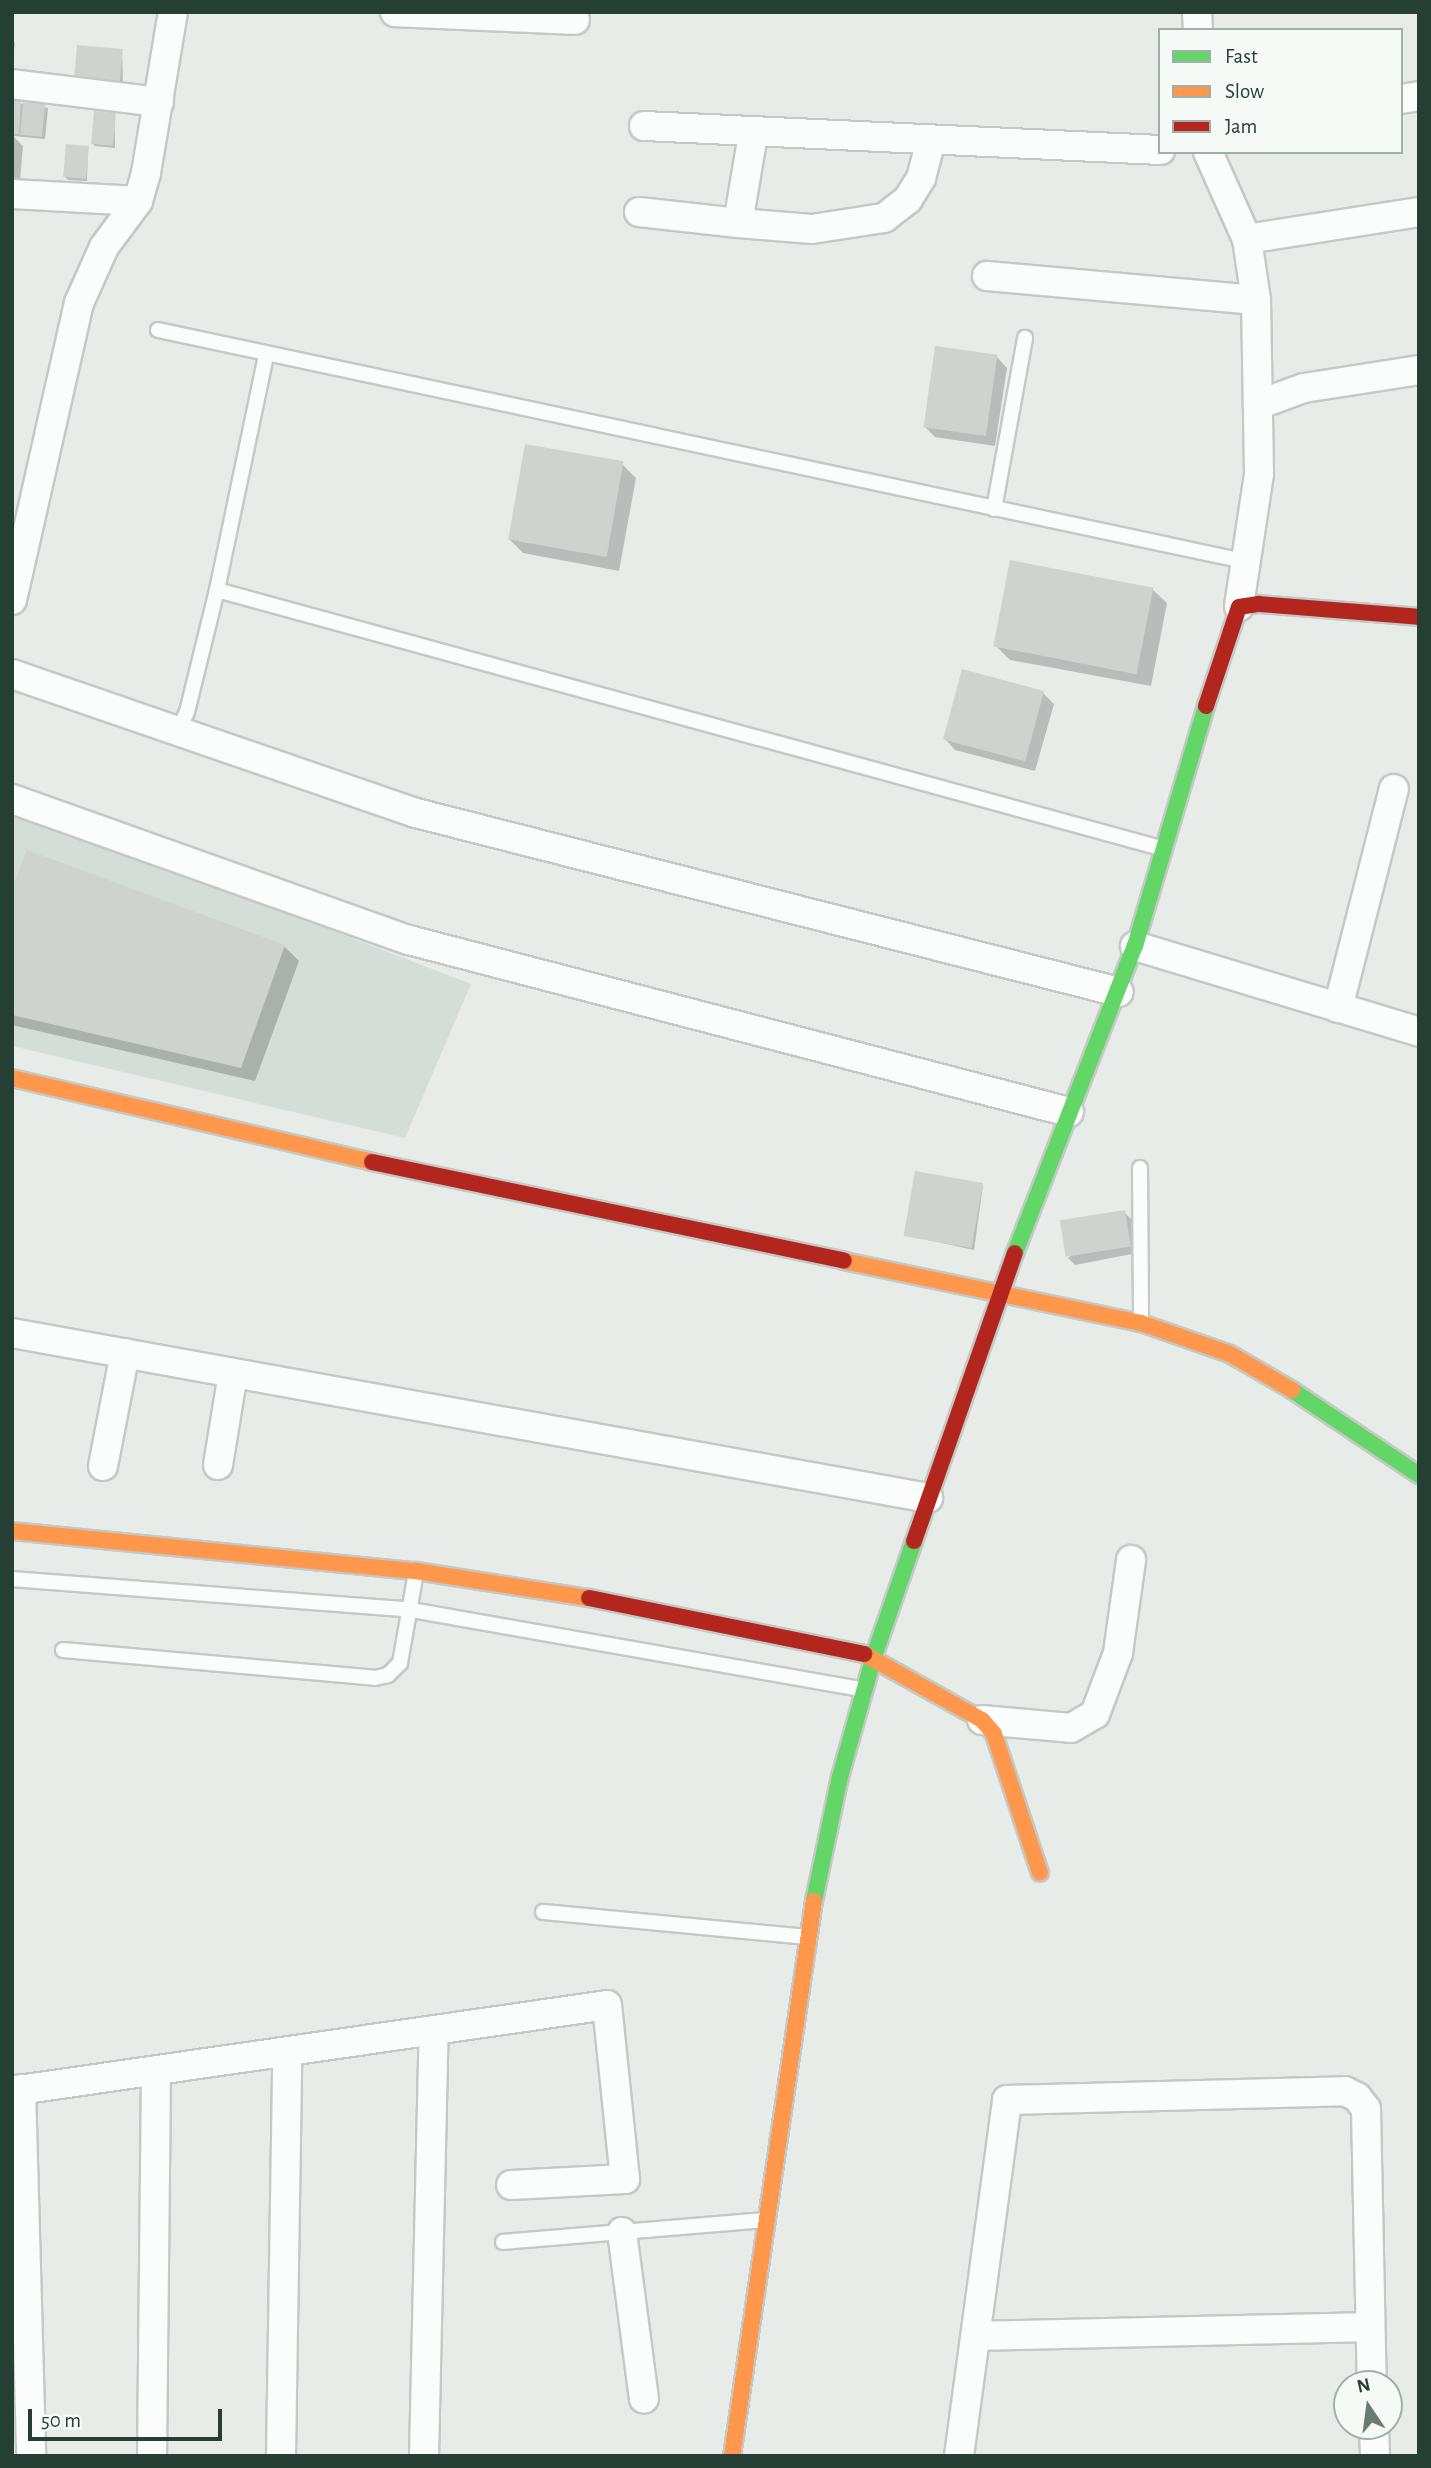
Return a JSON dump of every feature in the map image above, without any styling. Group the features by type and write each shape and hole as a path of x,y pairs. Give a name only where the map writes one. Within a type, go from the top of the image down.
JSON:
{"street":[{"path":"12,600 79,303 104,247 138,201 159,102 173,12"},
{"path":"395,12 575,20"},
{"path":"12,84 159,102"},
{"path":"644,126 753,134 1158,150"},
{"path":"738,223 753,134"},
{"path":"639,212 812,229 884,218 908,199 921,178 931,141"},
{"path":"732,2456 807,1937 840,1777 874,1656 1000,1292 1135,946 1166,849 1228,630 1239,607 1249,562 1260,404 1256,300 1247,239 1209,154"},
{"path":"12,194 138,201"},
{"path":"1247,239 1419,212"},
{"path":"987,276 1256,300"},
{"path":"1260,404 1304,388 1419,370"},
{"path":"1239,607 1259,604 1419,617"},
{"path":"12,674 416,813 1119,992"},
{"path":"1338,1007 1394,789"},
{"path":"12,799 409,940 1069,1112"},
{"path":"1135,946 1419,1032"},
{"path":"12,1078 371,1162 1142,1323 1230,1354 1338,1417 1419,1475"},
{"path":"12,1333 928,1498"},
{"path":"103,1466 125,1353"},
{"path":"218,1465 233,1373"},
{"path":"12,1531 416,1571 638,1605 874,1656 982,1720 994,1734 1040,1873"},
{"path":"982,1720 1071,1728 1095,1714 1118,1653 1131,1560"},
{"path":"31,2456 17,2090 607,2005 625,2179 511,2185"},
{"path":"424,2456 434,2030"},
{"path":"281,2456 287,2053"},
{"path":"152,2456 156,2071"},
{"path":"959,2456 1007,2100 1345,2091 1366,2109 1372,2370"},
{"path":"622,2232 644,2399"},
{"path":"976,2336 1370,2327"}],"lane":[{"path":"158,330 266,356 1249,562"},
{"path":"994,509 1024,338"},
{"path":"177,731 187,712 218,590 266,356"},
{"path":"218,590 1166,849"},
{"path":"1140,1168 1142,1323"},
{"path":"63,1650 376,1678 388,1675 400,1663 412,1610 416,1571"},
{"path":"12,1579 412,1610 866,1690"},
{"path":"543,1912 807,1937"},
{"path":"503,2242 766,2220"}],"shaded area":[{"path":"12,807 471,984 405,1138 12,1046"}],"building":[{"path":"77,45 123,49 120,82 74,78"},
{"path":"12,100 21,101 19,134 12,134"},
{"path":"23,102 45,104 42,137 20,135"},
{"path":"94,111 116,113 113,146 91,144"},
{"path":"66,144 89,146 86,179 63,177"},
{"path":"935,346 997,355 986,436 924,427"},
{"path":"525,444 623,461 607,557 508,540"},
{"path":"1010,560 1153,588 1137,674 993,646"},
{"path":"962,669 1044,691 1025,762 943,740"},
{"path":"27,850 285,945 241,1068 12,1015 12,888"},
{"path":"915,1171 983,1183 971,1248 904,1236"},
{"path":"1125,1210 1131,1247 1066,1257 1060,1220"}],"traffic: fast":[{"path":"1015,1253 1135,946 1206,706"},
{"path":"1292,1390 1419,1475"},
{"path":"814,1901 840,1777 874,1656 914,1541"}],"traffic: slow":[{"path":"12,1078 372,1162"},
{"path":"844,1261 1141,1323 1230,1354 1292,1390"},
{"path":"12,1531 416,1571 589,1598"},
{"path":"864,1654 982,1720 994,1734 1040,1873"},
{"path":"732,2456 814,1901"}],"traffic: jam":[{"path":"1206,706 1239,607 1259,604 1419,617"},
{"path":"372,1162 844,1261"},
{"path":"914,1541 1015,1253"},
{"path":"589,1598 864,1654"}]}
